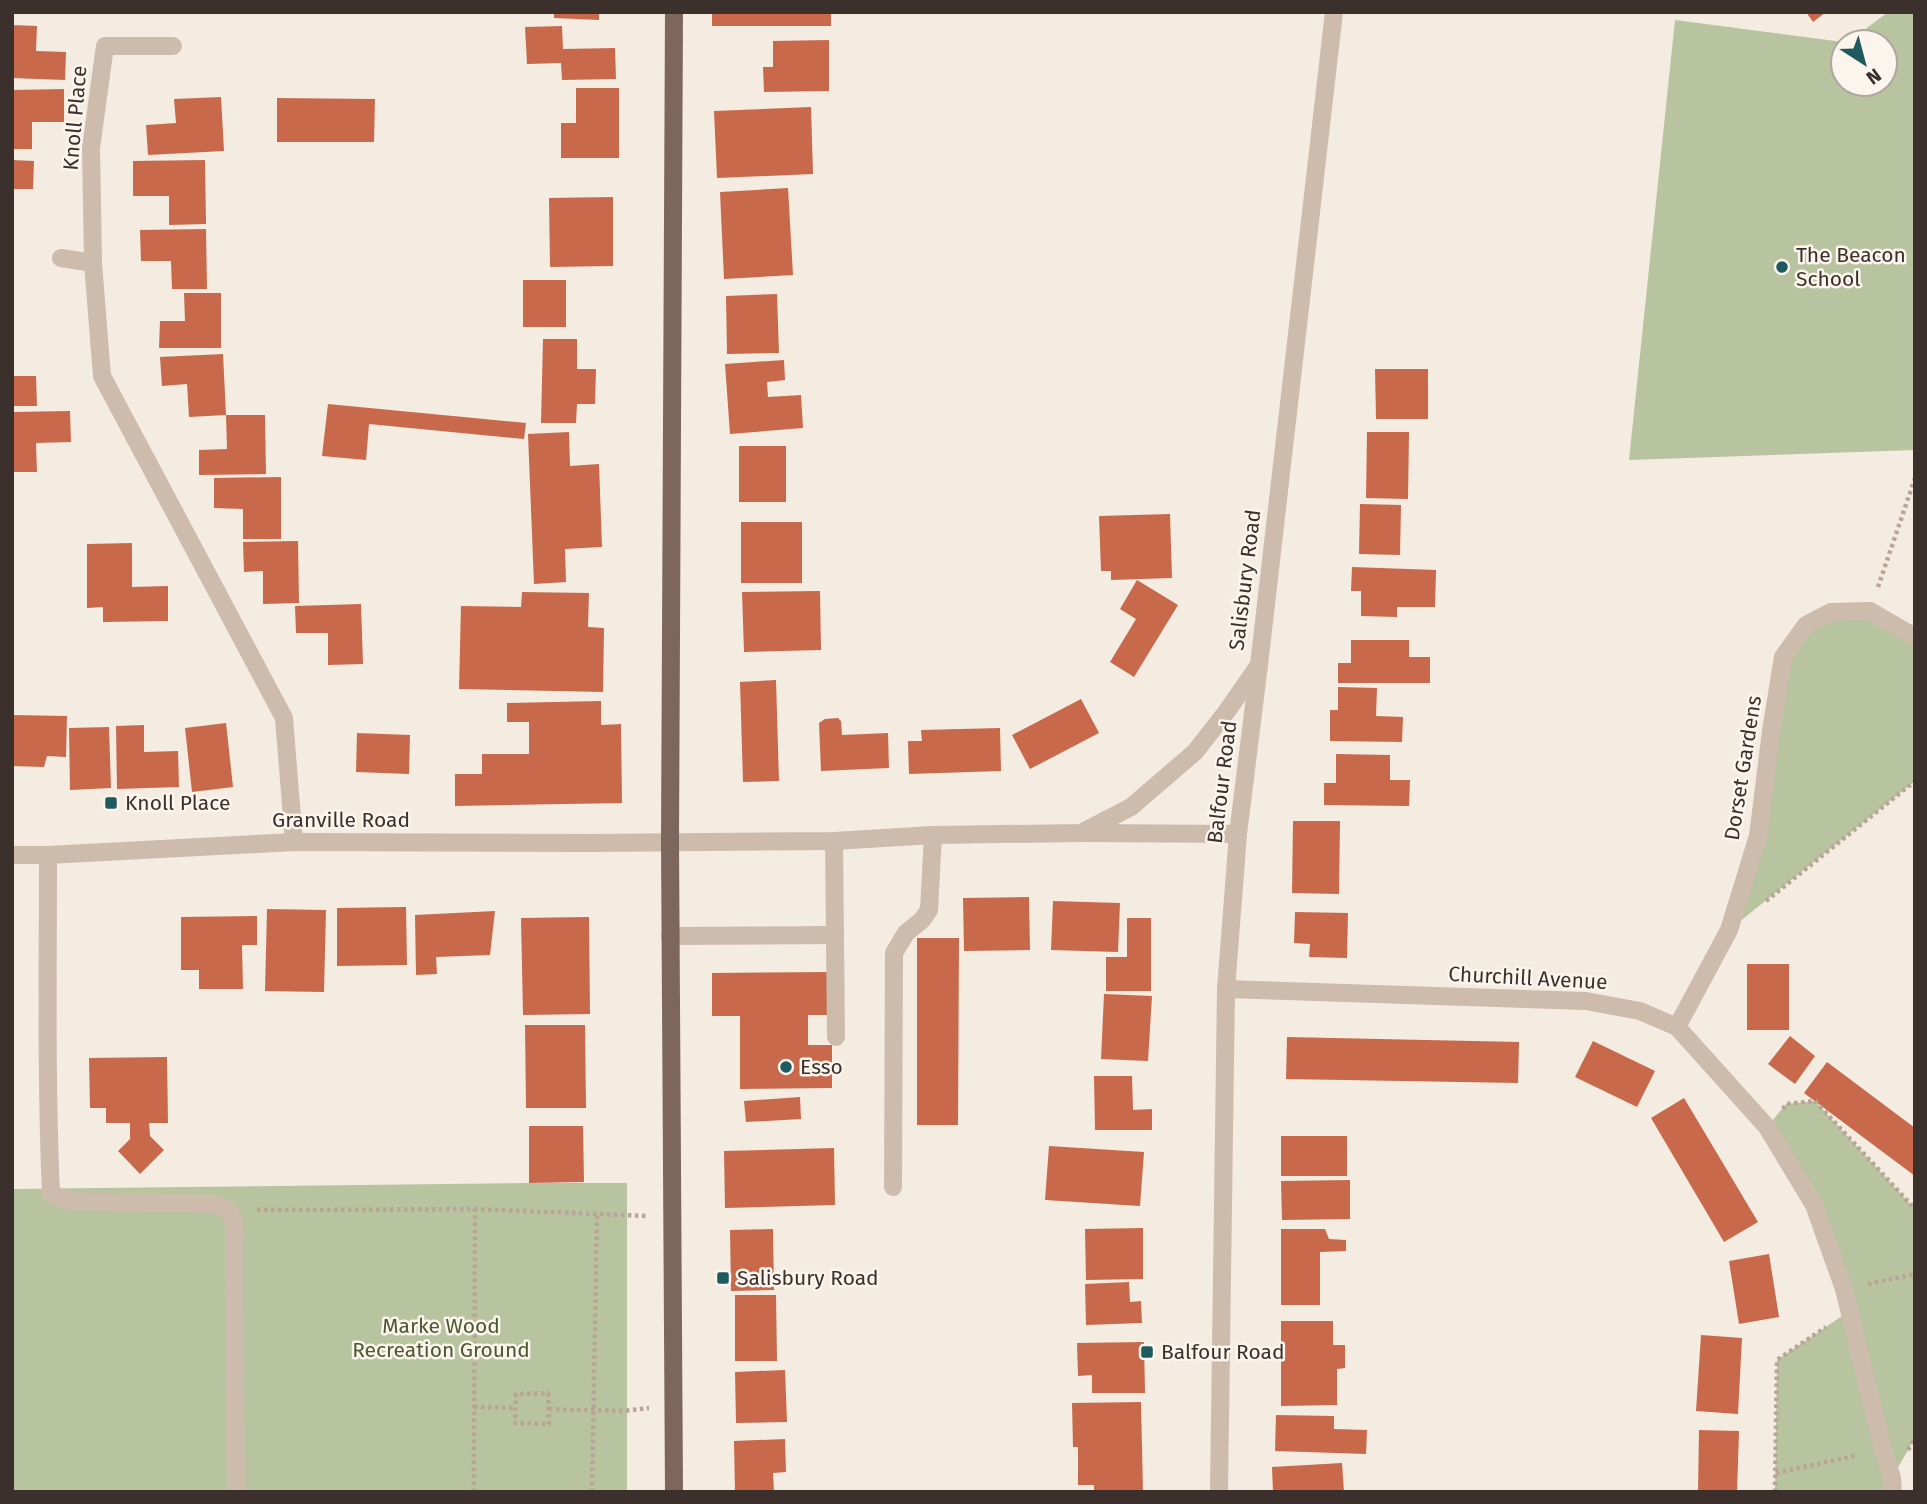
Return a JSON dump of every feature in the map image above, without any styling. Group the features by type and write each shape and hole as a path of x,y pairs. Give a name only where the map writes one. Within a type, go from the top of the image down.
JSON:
{"main road":[{"path":"674,12 670,841 674,1492"}],"street":[{"name":"Salisbury Road","path":"670,841 834,841 933,835 1081,833 1131,807 1195,752 1258,665 1334,12"},
{"name":"Knoll Place","path":"173,46 105,46 91,148 93,263 103,376 284,718 294,842"},
{"path":"61,258 93,263"},
{"path":"1870,611 1915,637"},
{"name":"Dorset Gardens","path":"1676,1027 1729,930 1758,836 1783,657 1807,625 1831,612 1870,611"},
{"name":"Balfour Road","path":"1219,1492 1226,989 1238,834 1258,665"},
{"path":"1081,833 1238,834"},
{"path":"893,1186 894,953 906,933 922,920 929,910 933,835"},
{"name":"Granville Road","path":"12,855 294,842 670,841"},
{"path":"834,841 836,1037"},
{"path":"48,855 51,1194 69,1201 215,1204 229,1210 234,1221 236,1492"},
{"path":"670,936 835,935"},
{"name":"Churchill Avenue","path":"1226,989 1586,1001 1640,1011 1676,1027 1767,1127 1814,1205 1844,1289 1892,1478 1893,1492"}],"path":[{"path":"1870,611 1915,478"},
{"path":"1729,930 1915,781"},
{"path":"1767,1127 1786,1104 1815,1101 1915,1209"},
{"path":"474,1492 475,1209"},
{"path":"229,1210 475,1209 672,1217"},
{"path":"592,1492 597,1215"},
{"path":"1844,1289 1915,1274"},
{"path":"1775,1492 1777,1360 1848,1312"},
{"path":"548,1393 549,1409 549,1424 515,1423 516,1394 548,1393"},
{"path":"549,1409 623,1411 674,1405"},
{"path":"474,1407 516,1408"},
{"path":"1776,1472 1884,1450"}],"green space":[{"name":"The Beacon School","path":"1888,12 1915,12 1915,450 1629,460 1675,20 1829,40 1829,98 1899,98 1899,28 1867,28"},
{"path":"1870,611 1915,637 1915,781 1729,930 1758,836 1783,657 1806,625"},
{"path":"1815,1101 1915,1209 1915,1438 1892,1478 1893,1492 1775,1492 1777,1360 1848,1312 1814,1205 1767,1127 1786,1104"},
{"name":"Marke Wood Recreation Ground","path":"627,1183 627,1492 12,1492 12,1189"}],"building":[{"path":"554,12 599,12 599,20 554,18"},
{"path":"712,12 831,12 831,26 712,26"},
{"path":"1806,12 1826,12 1813,22"},
{"path":"12,25 37,26 36,51 66,52 65,80 12,78"},
{"path":"562,26 563,49 615,48 616,79 562,80 561,63 527,64 525,27"},
{"path":"829,40 829,91 764,92 763,67 773,67 773,41"},
{"path":"576,88 619,88 619,158 561,158 561,123 576,123"},
{"path":"64,89 64,122 32,122 32,149 12,149 12,90"},
{"path":"221,97 224,151 148,155 146,125 176,123 174,99"},
{"path":"277,98 375,99 374,142 277,142"},
{"path":"811,107 813,174 717,178 714,111"},
{"path":"12,160 34,161 33,189 12,189"},
{"path":"205,160 206,224 169,225 169,196 133,196 133,161"},
{"path":"788,188 793,275 724,279 720,192"},
{"path":"613,197 613,266 550,267 549,198"},
{"path":"206,229 207,289 172,289 171,261 141,261 140,230"},
{"path":"523,280 566,280 566,327 523,327"},
{"path":"184,293 221,293 221,348 159,348 160,321 185,321"},
{"path":"777,294 779,353 727,354 726,296"},
{"path":"543,339 577,339 577,369 596,369 595,404 577,404 576,423 541,423"},
{"path":"223,354 226,415 189,417 187,384 162,386 160,357"},
{"path":"784,360 785,380 767,382 768,397 801,395 803,428 730,434 725,364"},
{"path":"1375,369 1428,369 1428,419 1376,419"},
{"path":"12,376 36,376 37,406 12,406"},
{"path":"328,404 526,423 524,439 369,424 366,460 322,456"},
{"path":"70,411 71,442 36,443 37,472 12,472 12,412"},
{"path":"226,415 265,415 266,474 199,475 199,450 227,449"},
{"path":"569,432 570,466 599,464 602,547 565,549 566,582 534,584 528,434"},
{"path":"1367,432 1409,432 1408,499 1366,498"},
{"path":"739,446 786,446 786,502 739,502"},
{"path":"281,477 281,539 243,539 243,509 214,508 214,478"},
{"path":"1360,504 1401,505 1400,555 1359,554"},
{"path":"1170,514 1172,578 1111,580 1111,571 1101,571 1099,516"},
{"path":"741,522 802,522 802,583 741,583"},
{"path":"298,541 299,603 263,604 263,571 244,572 243,542"},
{"path":"132,543 132,587 168,586 168,621 103,622 103,607 87,608 87,544"},
{"path":"1352,567 1436,570 1435,607 1397,607 1397,617 1361,616 1361,591 1351,591"},
{"path":"1137,580 1178,605 1134,677 1110,662 1136,619 1120,609"},
{"path":"820,591 821,650 744,652 742,592"},
{"path":"522,592 589,593 588,627 604,628 603,692 459,689 461,606 521,607"},
{"path":"361,604 363,664 328,665 328,633 296,633 295,606"},
{"path":"1351,640 1409,640 1409,657 1430,657 1430,683 1338,683 1338,663 1351,663"},
{"path":"776,680 779,781 743,782 740,682"},
{"path":"1338,687 1377,688 1376,716 1403,717 1402,742 1330,741 1330,710 1338,710"},
{"path":"1081,699 1099,733 1030,769 1012,735"},
{"path":"601,701 601,725 621,724 622,803 455,806 455,774 482,774 482,754 529,754 529,722 507,722 507,703"},
{"path":"12,715 67,716 66,757 47,756 44,767 12,766"},
{"path":"838,718 841,721 842,735 888,733 889,768 821,771 819,723 825,719"},
{"path":"226,723 233,787 192,792 185,728"},
{"path":"144,725 144,752 178,751 179,787 117,789 116,726"},
{"path":"109,727 111,788 70,790 69,728"},
{"path":"1000,728 1001,771 909,774 908,741 922,741 921,730"},
{"path":"357,733 410,735 409,774 356,772"},
{"path":"1336,754 1390,755 1390,780 1410,780 1409,806 1324,805 1324,783 1336,783"},
{"path":"1293,821 1340,821 1339,894 1292,893"},
{"path":"1029,897 1030,950 964,951 963,898"},
{"path":"1053,901 1120,903 1118,952 1051,950"},
{"path":"406,907 407,965 337,966 337,908"},
{"path":"267,909 326,910 324,992 265,991"},
{"path":"495,911 490,955 436,957 437,974 416,975 415,915"},
{"path":"1295,912 1348,913 1347,958 1309,957 1310,944 1294,943"},
{"path":"257,916 257,945 242,945 243,989 199,989 199,970 181,970 181,917"},
{"path":"589,917 590,1014 523,1015 521,918"},
{"path":"1127,918 1151,918 1151,991 1106,991 1106,957 1127,957"},
{"path":"917,938 959,938 958,1125 917,1125"},
{"path":"1747,964 1789,964 1789,1030 1747,1030"},
{"path":"834,972 834,1015 808,1015 808,1045 832,1045 832,1088 740,1089 740,1016 712,1016 712,973"},
{"path":"1104,994 1152,996 1148,1061 1101,1059"},
{"path":"525,1025 585,1025 586,1108 526,1108"},
{"path":"1790,1036 1815,1056 1795,1084 1768,1064"},
{"path":"1287,1037 1519,1042 1518,1083 1286,1079"},
{"path":"1593,1041 1655,1071 1637,1107 1575,1077"},
{"path":"167,1057 168,1123 149,1123 150,1136 164,1150 140,1174 118,1151 130,1139 130,1123 106,1123 106,1108 90,1108 89,1058"},
{"path":"1827,1062 1915,1128 1915,1176 1804,1093"},
{"path":"1094,1076 1132,1076 1133,1110 1152,1109 1152,1130 1095,1130"},
{"path":"800,1097 801,1119 746,1122 744,1101"},
{"path":"1684,1098 1758,1222 1724,1242 1651,1118"},
{"path":"529,1126 583,1126 584,1182 529,1183"},
{"path":"1281,1136 1347,1136 1347,1176 1281,1176"},
{"path":"1049,1146 1144,1152 1140,1206 1045,1200"},
{"path":"834,1148 835,1205 725,1208 724,1151"},
{"path":"1350,1180 1350,1219 1282,1220 1281,1181"},
{"path":"1143,1228 1143,1279 1086,1280 1085,1229"},
{"path":"773,1229 774,1290 731,1291 730,1230"},
{"path":"1281,1229 1325,1229 1329,1239 1346,1240 1346,1251 1320,1252 1320,1305 1281,1305"},
{"path":"1769,1254 1779,1317 1739,1324 1729,1261"},
{"path":"1129,1282 1130,1302 1141,1301 1142,1323 1086,1325 1085,1284"},
{"path":"735,1295 776,1295 777,1361 735,1361"},
{"path":"1281,1321 1333,1321 1333,1345 1345,1345 1345,1368 1337,1369 1337,1405 1281,1406"},
{"path":"1701,1335 1742,1338 1738,1414 1696,1411"},
{"path":"1144,1342 1145,1393 1092,1393 1092,1375 1078,1376 1077,1343"},
{"path":"785,1370 787,1422 736,1423 735,1372"},
{"path":"1141,1402 1143,1492 1094,1492 1094,1485 1078,1485 1078,1447 1073,1447 1072,1403"},
{"path":"1276,1415 1334,1416 1334,1429 1367,1430 1366,1454 1275,1451"},
{"path":"1699,1430 1739,1431 1737,1492 1698,1492"},
{"path":"785,1439 786,1472 773,1473 774,1492 735,1492 734,1441"},
{"path":"1342,1463 1344,1492 1273,1492 1272,1467"}],"place":[{"name":"The Beacon School","path":"1782,267"},
{"name":"Knoll Place","path":"111,803"},
{"name":"Esso","path":"786,1067"},
{"name":"Salisbury Road","path":"723,1278"},
{"name":"Balfour Road","path":"1147,1352"}]}
